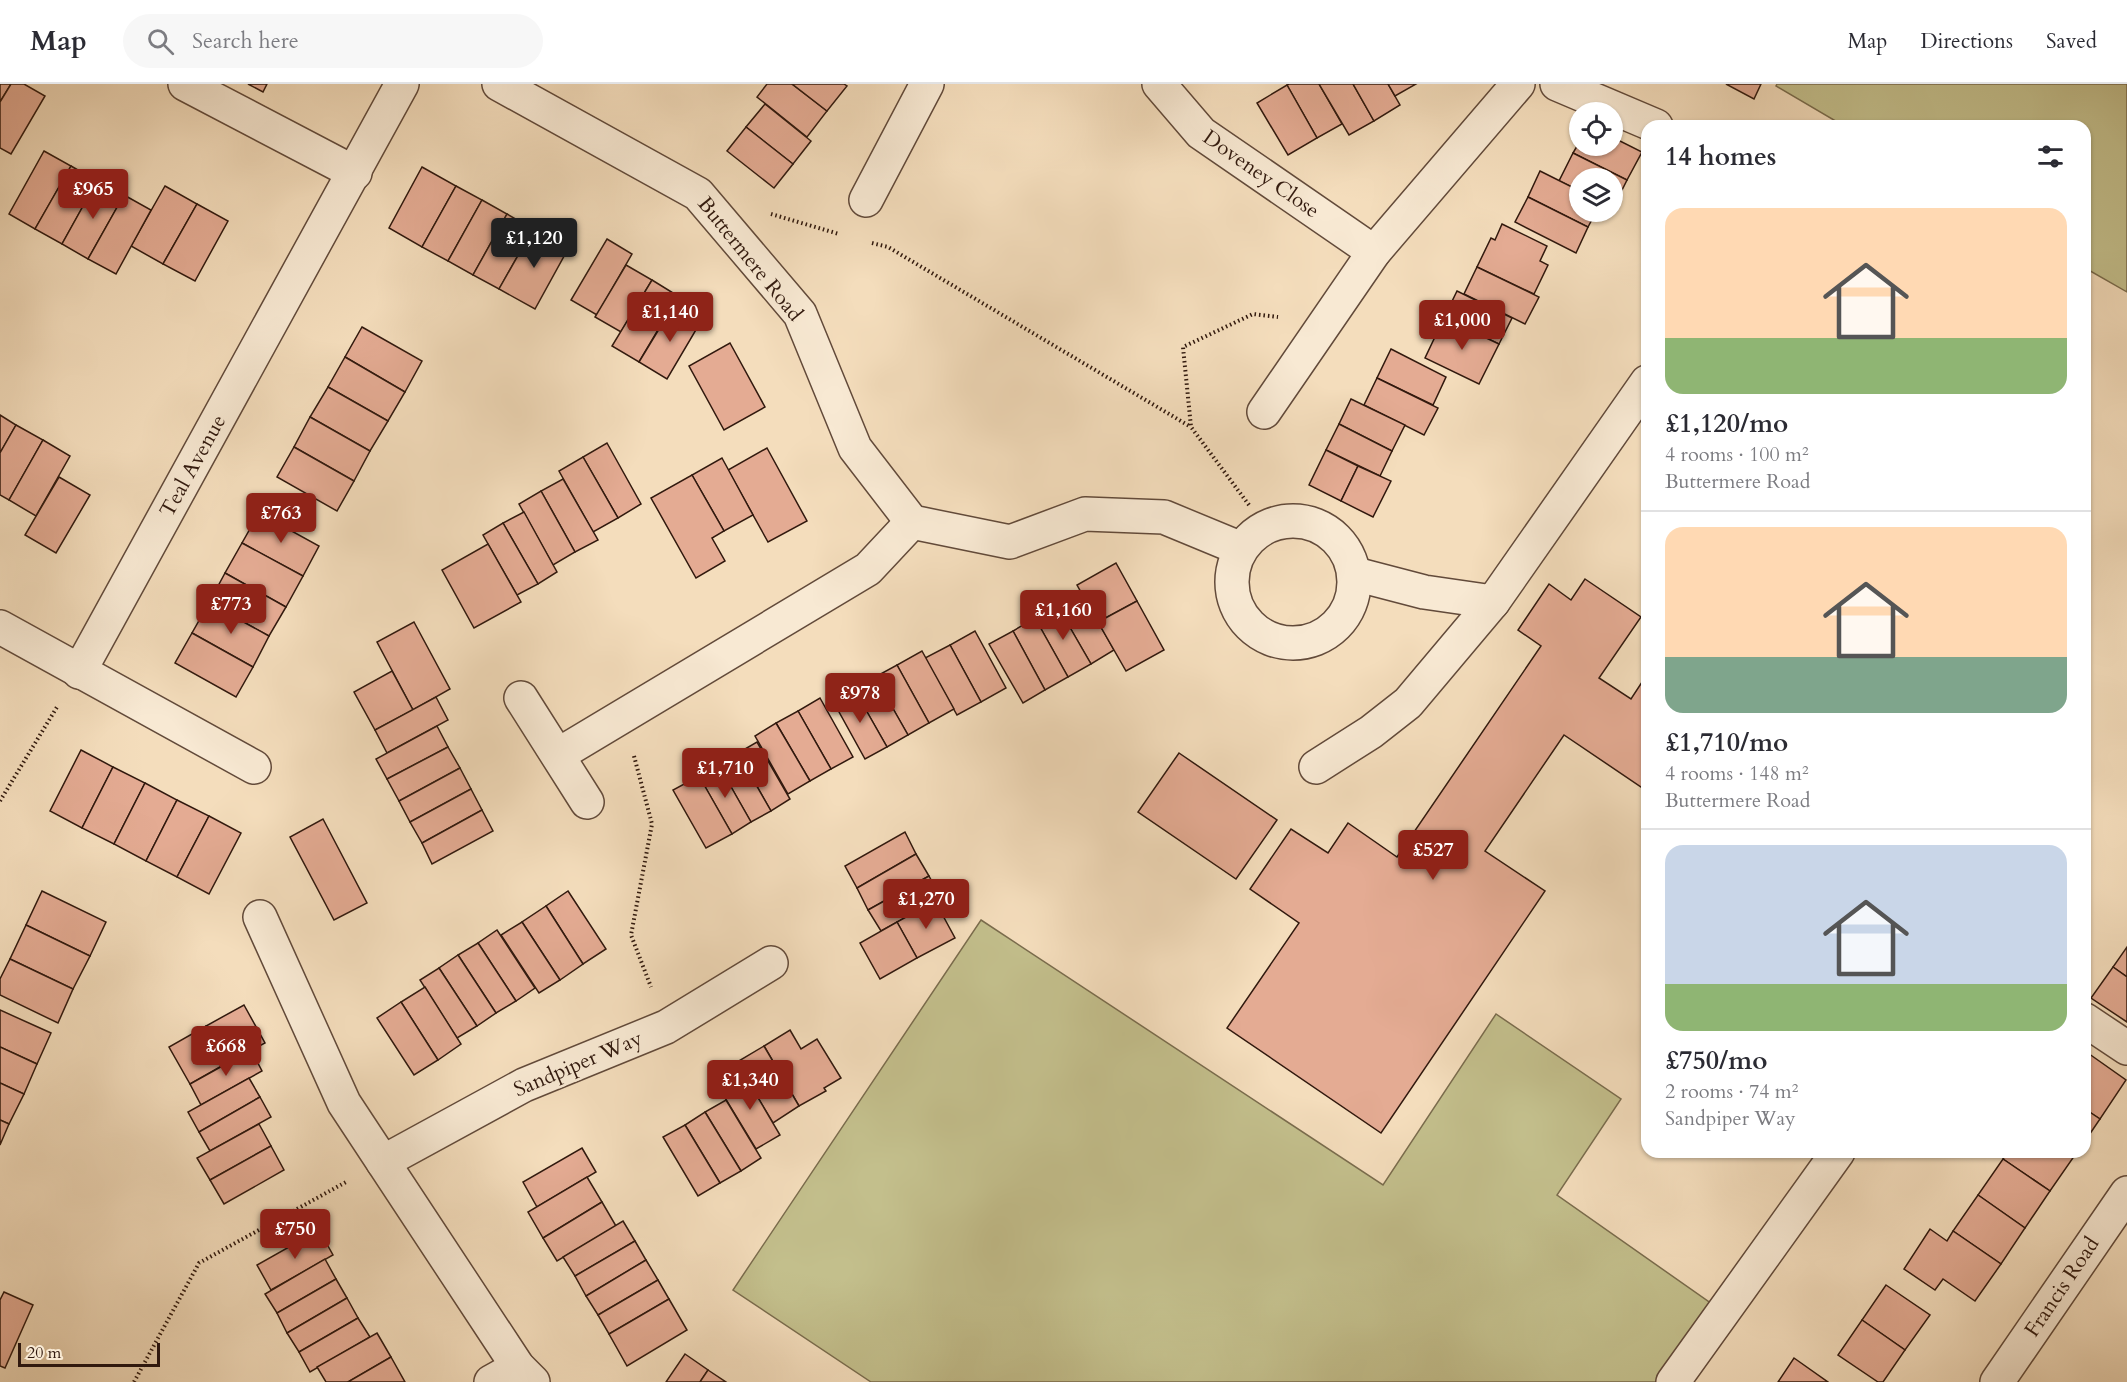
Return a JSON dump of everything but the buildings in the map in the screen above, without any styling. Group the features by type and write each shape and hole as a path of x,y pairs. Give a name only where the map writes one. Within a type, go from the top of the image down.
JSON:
{"street":[{"path":"185,84 355,172"},
{"name":"Teal Avenue","path":"79,672 402,84"},
{"name":"Buttermere Road","path":"499,84 698,194 800,314 855,448 912,522"},
{"path":"866,200 927,84"},
{"name":"Doveney Close","path":"1159,84 1201,133 1374,252"},
{"path":"1264,412 1374,252 1518,84"},
{"path":"1557,84 1642,120"},
{"path":"1316,767 1371,732 1408,703 1493,602 1641,391"},
{"path":"558,755 868,569 912,522 1011,542 1085,514 1164,517 1239,548"},
{"path":"1304,519 1338,538 1355,574 1348,613 1318,639 1279,644 1245,623 1230,587 1239,548 1264,525 1304,519"},
{"path":"1355,574 1424,592 1493,602"},
{"path":"0,627 254,767"},
{"path":"521,698 587,802"},
{"path":"260,916 344,1102 514,1377"},
{"name":"Sandpiper Way","path":"383,1162 524,1085 666,1028 771,963"},
{"path":"2091,1024 2127,1048"},
{"path":"1673,1382 1834,1158"},
{"name":"Francis Road","path":"1997,1382 2127,1193"}],"path":[{"path":"765,213 843,235"},
{"path":"865,241 888,248 1191,427"},
{"path":"0,801 79,672"},
{"path":"624,715 652,825 632,935 666,1028"},
{"path":"134,1382 199,1263 383,1162"}],"shaded area":[{"path":"1777,84 2127,84 2127,292 2091,271 2091,120 1834,120 1776,86"},
{"path":"981,920 1383,1185 1496,1014 1621,1099 1557,1195 1712,1304 1657,1382 871,1382 733,1290"}]}
